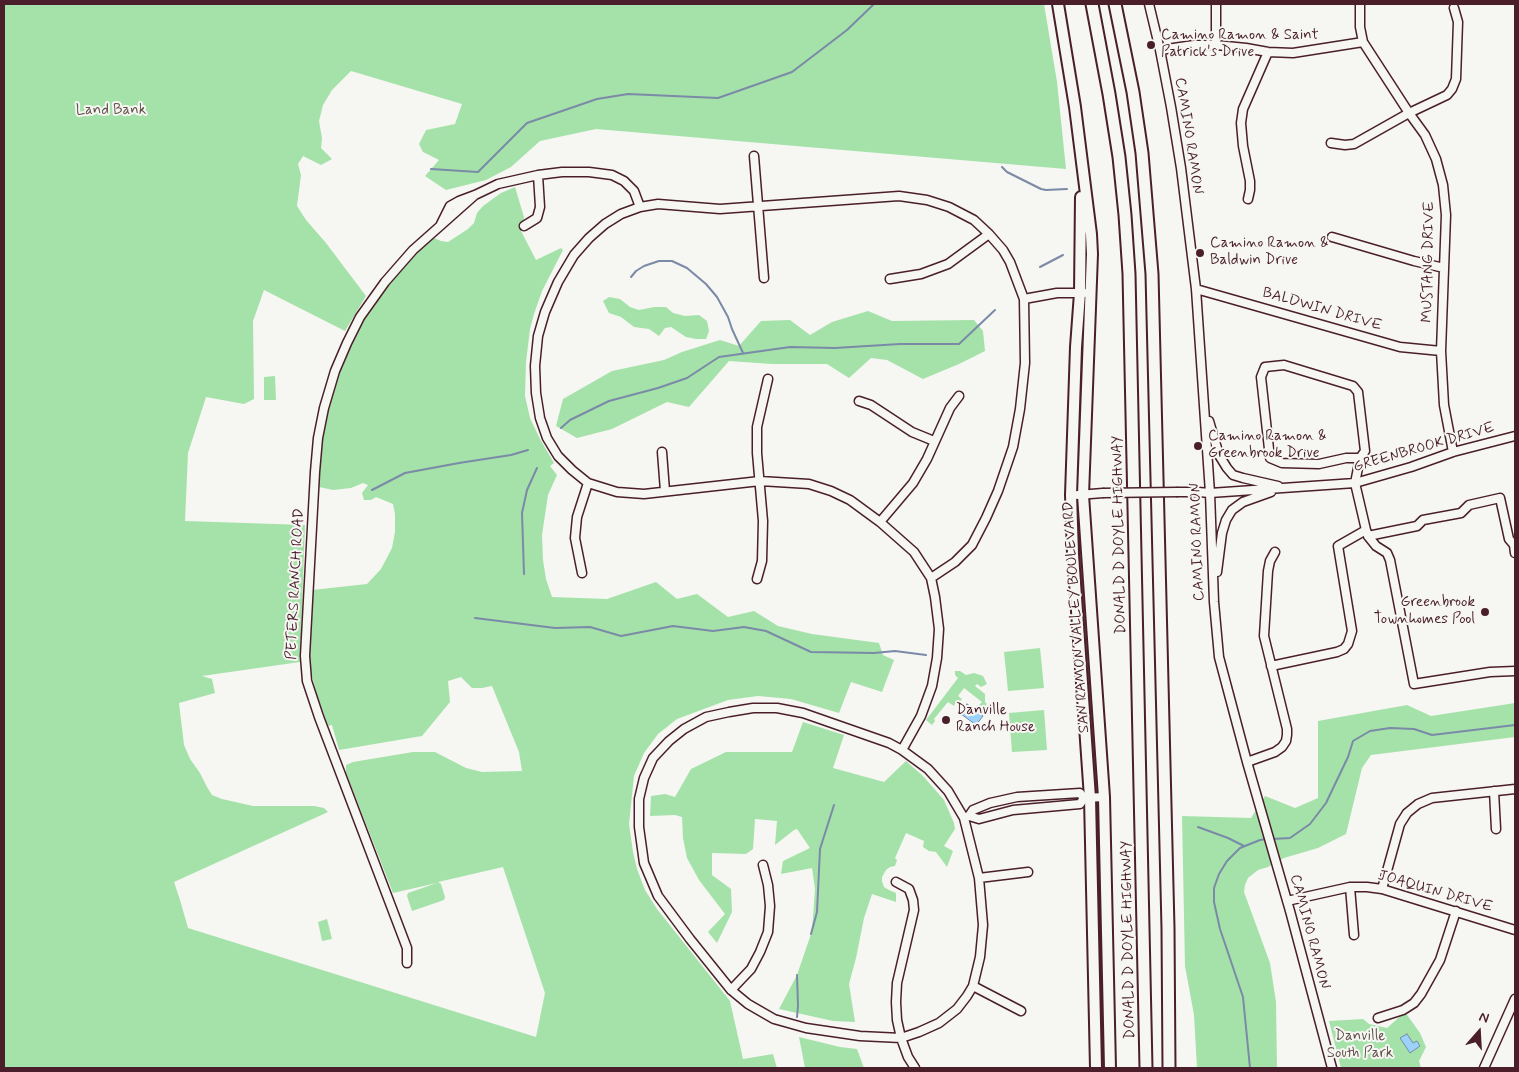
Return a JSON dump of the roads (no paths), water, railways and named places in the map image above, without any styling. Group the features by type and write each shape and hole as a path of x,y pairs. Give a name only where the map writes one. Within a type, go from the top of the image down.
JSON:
{"highway":[{"name":"DONALD D DOYLE HIGHWAY","path":"1092,4 1109,94 1118,157 1125,215 1129,274 1146,1068"},
{"path":"1115,4 1133,92 1142,153 1152,274 1168,928 1169,1068"}],"main road":[{"name":"SAN RAMON VALLEY BOULEVARD","path":"1058,4 1075,107 1091,234 1092,293 1083,495 1104,797 1110,1068"},
{"name":"SAN RAMON VALLEY BOULEVARD","path":"1082,164 1080,293 1076,347 1071,495 1087,798 1096,1068"}],"street":[{"name":"CAMINO RAMON","path":"1150,4 1181,168 1196,289 1205,408 1214,602 1219,657 1332,1068"},
{"path":"1216,4 1216,45"},
{"name":"MUSTANG DRIVE","path":"1360,4 1360,27 1363,42 1425,135 1436,159 1443,186 1446,215 1441,351 1444,405 1454,452"},
{"path":"1331,143 1354,144 1409,113 1447,95 1456,79 1458,22 1454,8"},
{"path":"1160,50 1194,45 1216,45 1268,52 1293,53 1363,42"},
{"path":"1248,199 1250,181 1243,146 1241,123 1243,109 1268,52"},
{"path":"754,156 764,278"},
{"name":"PETERS RANCH ROAD","path":"407,963 407,948 307,681 305,656 318,438 324,408 335,371 360,317 385,282 413,250 440,226 450,206 459,201 498,184 538,175 562,172 589,172 612,175 624,180 634,191 640,207"},
{"path":"524,226 537,218 540,207 538,175"},
{"path":"902,750 924,709 932,686 937,658 939,629 936,598 931,578 914,552 880,522 850,500 809,484 760,481 644,494 617,492 588,483 558,456 547,438 540,418 536,393 535,366 538,336 545,312 558,282 574,255 589,238 605,224 621,214 640,207 658,204 720,209 758,208 899,196 927,200 950,207 974,220 989,234 1003,250 1010,262 1024,299 1024,363 1020,409 1013,447 998,491 972,545 955,562 931,578"},
{"path":"890,278 920,274 948,264 989,234"},
{"path":"1332,237 1444,268"},
{"name":"BALDWIN DRIVE","path":"1196,289 1400,347 1441,351"},
{"path":"1024,299 1057,293 1092,293"},
{"path":"1360,458 1346,458 1319,464 1282,463 1270,458 1261,377 1265,367 1284,365 1353,386 1358,392 1365,451 1360,458 1355,483 1367,533 1376,546 1387,553 1390,560 1414,684 1490,672 1515,671"},
{"path":"757,579 762,562 763,521 757,453 757,427 768,379"},
{"path":"880,522 913,482 950,408 959,396"},
{"path":"859,401 871,405 912,432 934,442"},
{"path":"1205,408 1219,455 1233,475 1288,488"},
{"name":"GREENBROOK DRIVE","path":"1071,495 1210,493 1355,483 1454,452 1515,436"},
{"path":"662,452 665,491"},
{"path":"582,573 575,538 577,517 588,483"},
{"path":"1214,602 1222,533 1226,520 1232,510 1243,502 1288,488"},
{"path":"1271,666 1337,652 1348,644 1352,631 1338,546 1367,533 1417,526 1423,520 1461,513 1469,505 1500,498 1509,539 1514,545 1515,553"},
{"path":"1247,762 1275,752 1286,741 1287,730 1264,636 1268,571 1270,561 1275,552"},
{"path":"753,708 777,708 803,713 888,743 902,750 928,769 948,791 967,817 979,878 983,925 980,957 973,986 957,1009 938,1023 901,1038 860,1036 806,1028 774,1019 748,1004 731,990 658,896 644,863 639,827 640,799 644,778 653,758 669,741 684,729 706,717 753,708"},
{"path":"1382,889 1400,824 1418,804 1432,798 1515,789"},
{"path":"1494,792 1496,829"},
{"path":"967,817 972,810 990,803 1017,798 1080,793 1087,798"},
{"path":"967,817 978,819 1013,810 1080,804 1087,798 1104,797"},
{"path":"731,990 751,969 768,932 770,906 768,885 763,865"},
{"path":"979,878 1028,872"},
{"path":"896,882 909,889 913,900 914,910 897,983 896,1002 901,1038 908,1057 915,1068"},
{"path":"1350,887 1354,935"},
{"name":"JOAQUIN DRIVE","path":"1287,901 1350,887 1367,887 1382,889 1515,930"},
{"path":"1378,1018 1403,1010 1414,1003 1421,994 1440,960 1456,911"},
{"path":"973,986 1021,1011"},
{"path":"1484,1068 1515,999"}],"water":[{"path":"967,704 983,716 976,725 961,714"},
{"path":"1407,1034 1413,1043 1417,1041 1420,1046 1410,1053 1400,1038"}],"waterway":[{"path":"431,169 478,172 527,123 597,99 628,94 718,98 792,72 847,30 874,4"},
{"path":"1002,167 1007,172 1041,189 1067,189"},
{"path":"1040,267 1063,255"},
{"path":"631,277 644,266 659,261 672,261 687,268 706,284 717,297 728,317 743,353"},
{"path":"561,428 570,420 609,401 687,378 719,357 790,347 835,348 900,344 959,344 995,310"},
{"path":"372,490 405,473 511,455 528,450"},
{"path":"524,574 522,513 527,490 537,468"},
{"path":"475,618 555,628 590,627 621,636 673,626 713,631 744,627 766,631 811,652 874,653 895,651 926,655"},
{"path":"1272,839 1290,838 1310,824 1326,803 1348,757 1353,741 1370,731 1390,728 1414,729 1432,735 1515,725"},
{"path":"811,934 817,912 820,849 834,805"},
{"path":"1198,827 1244,846"},
{"path":"1250,1068 1243,997 1220,929 1214,902 1214,888 1219,874 1227,861 1240,848 1267,839"},
{"path":"797,975 797,1017"}],"place":[{"name":"Camino Ramon & Saint Patrick's Drive","path":"1151,45"},
{"name":"Camino Ramon & Baldwin Drive","path":"1200,253"},
{"name":"Camino Ramon & Greenbrook Drive","path":"1198,446"},
{"name":"Greenbrook Townhomes Pool","path":"1485,612"},
{"name":"Danville Ranch House","path":"946,720"}],"park label":[{"name":"Land Bank","path":"111,111"},
{"name":"Danville South Park","path":"1360,1046"}]}
